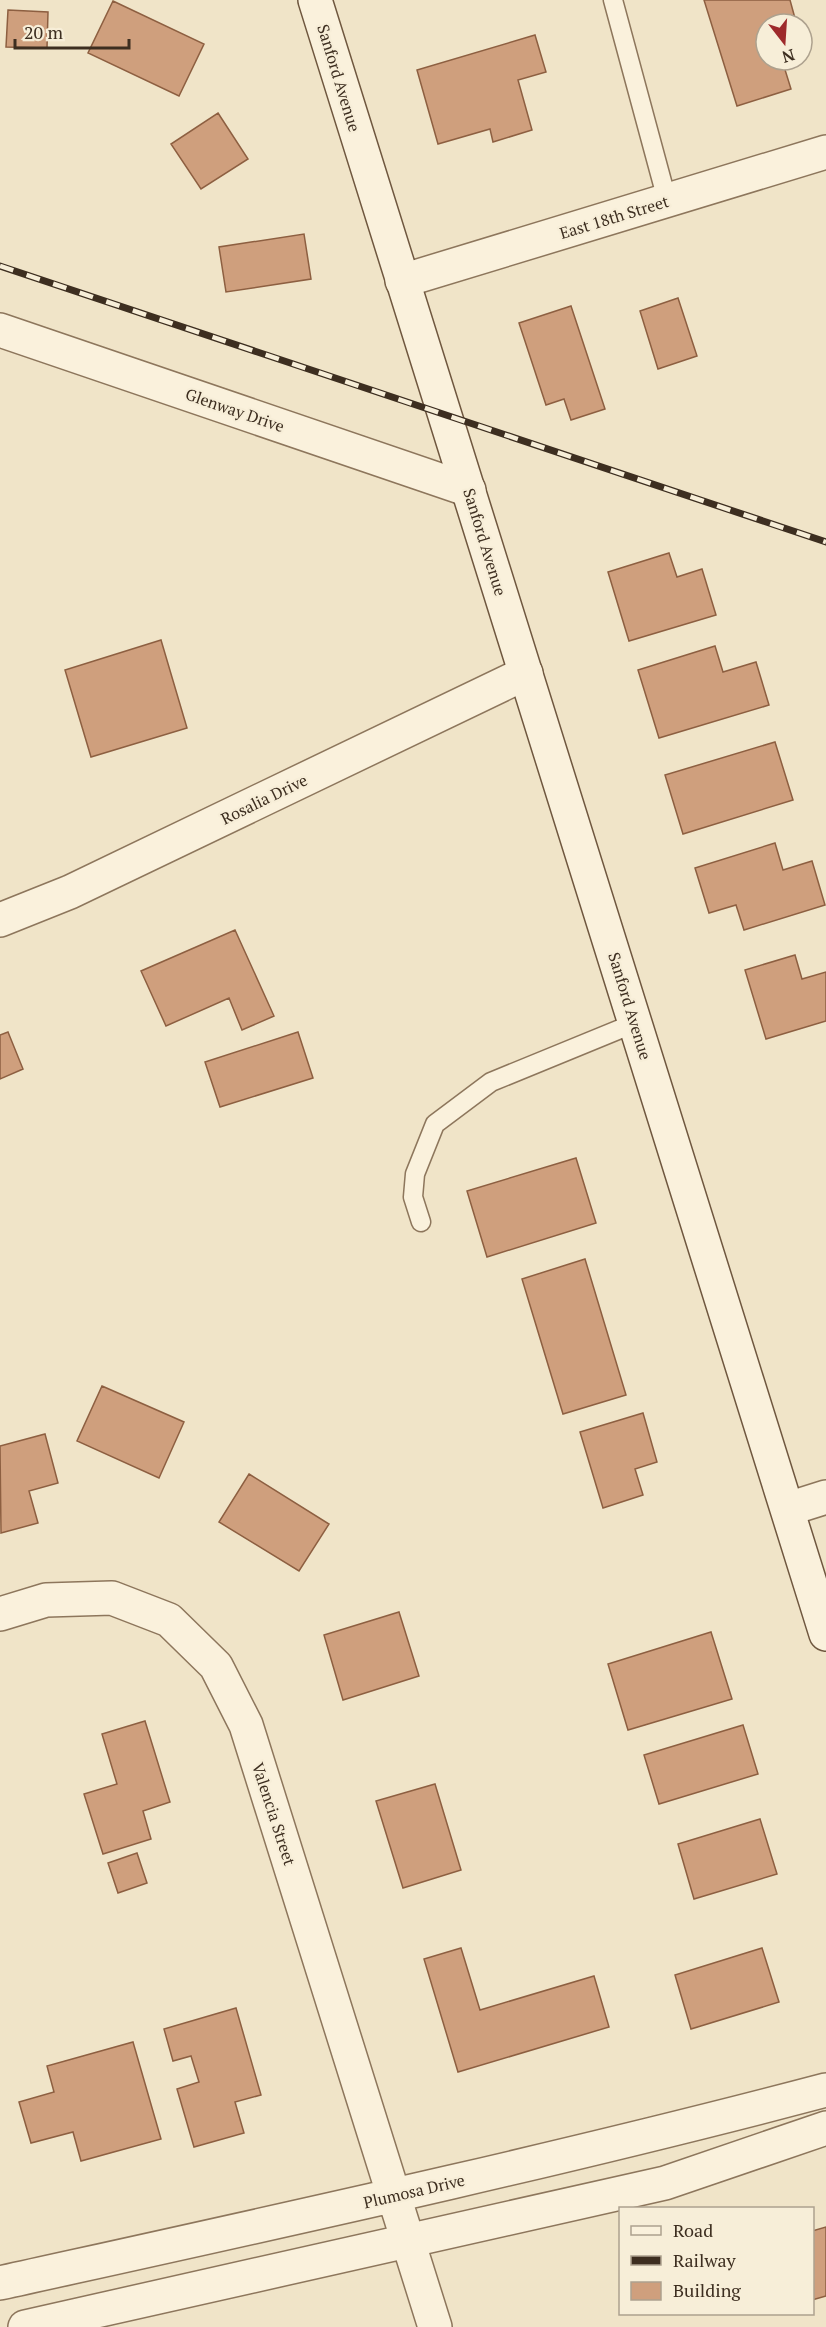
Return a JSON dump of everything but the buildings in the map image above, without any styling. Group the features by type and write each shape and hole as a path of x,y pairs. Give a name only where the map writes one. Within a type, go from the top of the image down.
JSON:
{"street":[{"name":"Sanford Avenue","path":"315,0 826,1634"},
{"name":"East 18th Street","path":"402,281 826,152"},
{"name":"Glenway Drive","path":"0,330 469,490"},
{"name":"Rosalia Drive","path":"0,920 70,892 526,673"},
{"path":"788,1509 826,1497"},
{"name":"Valencia Street","path":"0,1614 46,1600 112,1598 169,1620 216,1666 246,1725 435,2327"},
{"name":"Plumosa Drive","path":"0,2283 395,2196 653,2136 826,2090"},
{"path":"25,2327 665,2183 826,2128"}],"lane":[{"path":"614,0 667,200"},
{"path":"421,1222 413,1197 415,1174 435,1124 491,1082 636,1023"}],"railway":[{"path":"0,266 826,542"}]}
